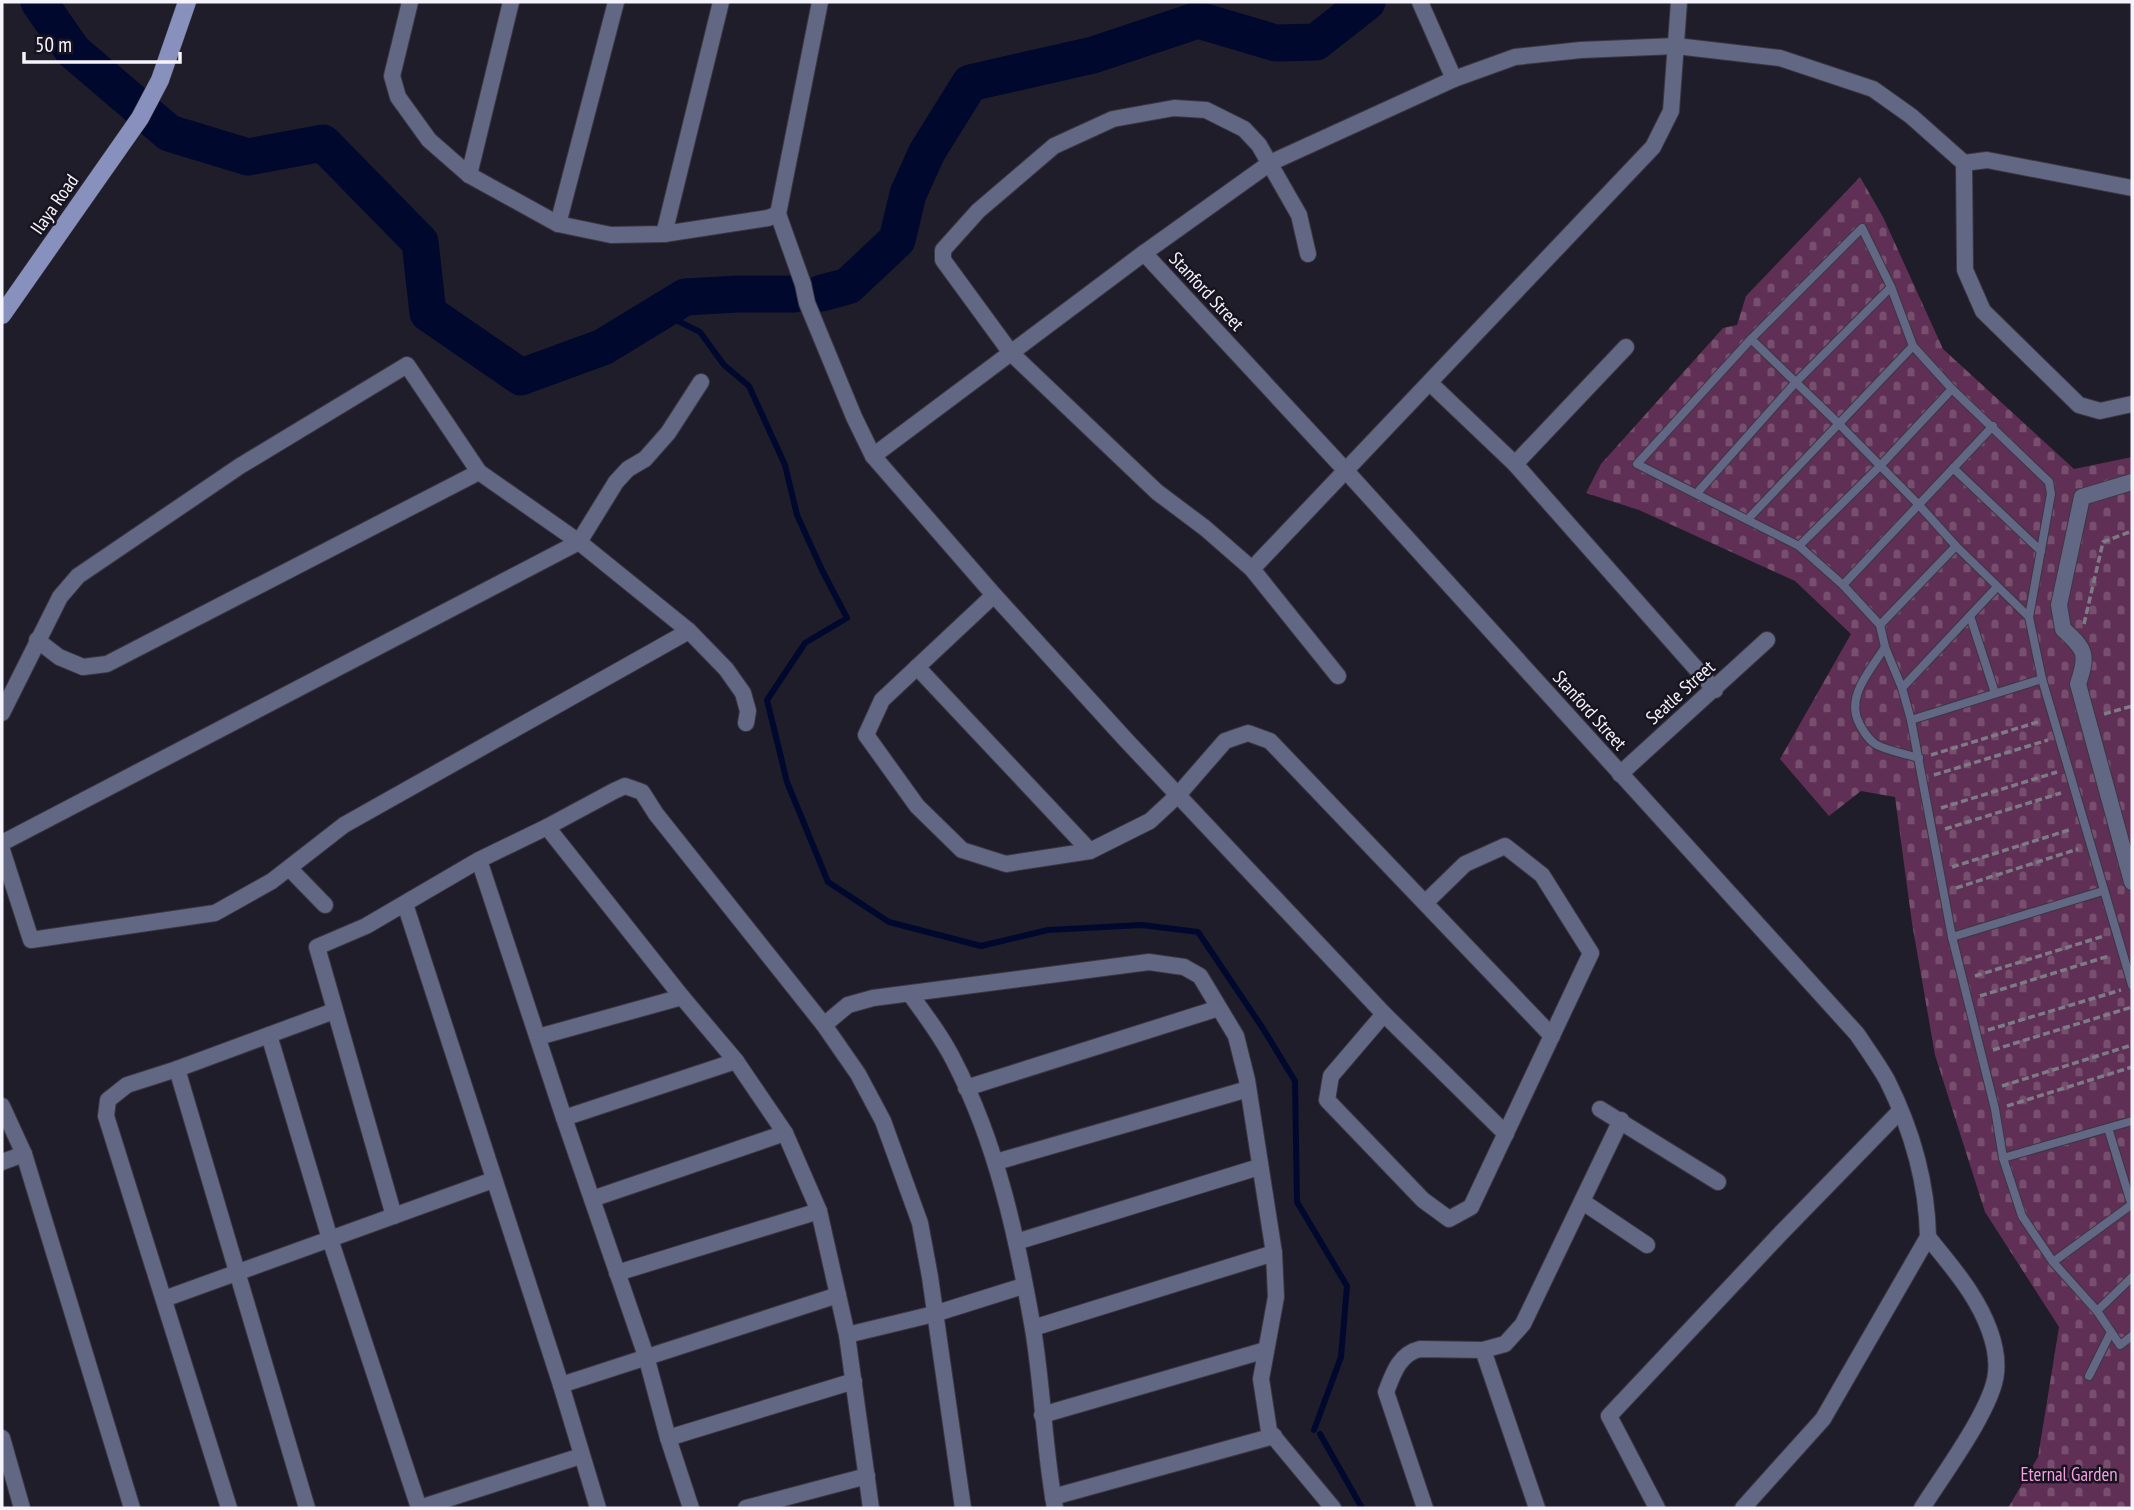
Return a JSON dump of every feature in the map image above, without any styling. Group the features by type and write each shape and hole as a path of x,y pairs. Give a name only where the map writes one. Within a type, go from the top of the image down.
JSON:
{"street":[{"name":"Ilaya Road","path":"2,314 140,118 160,80 187,2"},
{"path":"410,2 392,76 398,97 429,141 469,175 558,224 611,235 664,234 768,218 778,214"},
{"path":"469,175 511,2"},
{"path":"558,224 616,2"},
{"path":"664,234 722,2"},
{"path":"820,2 778,214 807,303 873,456 993,595 1178,796 1384,1014 1506,1134"},
{"path":"1420,2 1454,79"},
{"path":"1252,569 1653,147 1671,111 1679,2"},
{"path":"873,456 1144,253 1270,163 1454,79 1515,57 1581,50 1676,46 1780,58 1873,89 1911,116 1964,163 1965,270 1983,311 2079,405 2100,411 2132,404"},
{"path":"1308,254 1299,215 1259,145 1244,130 1206,110 1174,108 1113,119 1054,146 978,211 943,250 943,260 1011,353 1157,492 1205,528 1252,569 1338,676"},
{"path":"1964,163 1987,160 2132,188"},
{"name":"Stanford Street","path":"1144,253 1347,472 1857,1034 1886,1080 1913,1145 1928,1210 1928,1237"},
{"path":"1515,464 1626,347"},
{"path":"2,713 7,690 60,597 78,576 240,466 407,365 479,471 579,542 689,631 736,680 748,711 746,723"},
{"path":"2,843 579,542 616,482 628,469 645,459 667,433 701,382"},
{"path":"1430,383 1515,464 1715,690"},
{"path":"37,640 59,657 83,667 107,664 479,471"},
{"path":"2132,482 2082,497 2059,605 2063,629 2079,644 2085,656 2078,684 2132,882"},
{"path":"993,595 882,700 866,735 917,806 962,850 1006,864 1090,851 1150,821 1178,796 1225,741 1248,733 1270,741 1552,1036"},
{"path":"2,850 27,935 35,941 215,913 290,869 344,825 689,631"},
{"name":"Seatle Street","path":"1620,774 1767,640"},
{"path":"917,667 1090,851"},
{"path":"394,1216 317,947 366,926 479,860 625,786 642,793 764,953 824,1025 858,1074 883,1121 920,1223 963,1508"},
{"path":"547,827 736,1061 785,1133 819,1211 848,1335 871,1508"},
{"path":"1384,1014 1331,1076 1327,1100 1423,1200 1449,1219 1471,1207 1591,953 1542,875 1505,846 1465,864 1426,902"},
{"path":"479,860 646,1356 668,1438 691,1508"},
{"path":"290,869 325,905"},
{"path":"405,904 561,1385 598,1508"},
{"path":"824,1025 848,1005 873,998 1149,962 1184,967 1200,976 1237,1036 1274,1253 1276,1297 1261,1380 1269,1431 1327,1507"},
{"path":"911,994 939,1035 966,1087 996,1162 1016,1242 1033,1328 1054,1503 1274,1436"},
{"path":"538,1037 682,997"},
{"path":"966,1087 1219,1009"},
{"path":"229,1508 106,1116 108,1100 127,1085 334,1011"},
{"path":"269,1035 330,1239 419,1508 581,1456"},
{"path":"564,1118 736,1061"},
{"path":"177,1069 307,1508"},
{"path":"996,1162 1248,1089"},
{"path":"2,1106 24,1154 132,1508"},
{"path":"1600,1109 1718,1182"},
{"path":"1657,1508 1609,1416 1899,1111"},
{"path":"1425,1508 1386,1392 1397,1364 1413,1351 1483,1350 1504,1344 1523,1324 1621,1120"},
{"path":"592,1199 785,1133"},
{"path":"2,1162 24,1154"},
{"path":"1016,1242 1259,1167"},
{"path":"164,1299 493,1180"},
{"path":"1583,1202 1647,1245"},
{"path":"617,1273 819,1211"},
{"path":"1743,1508 1823,1419 1928,1237 1970,1292 1985,1320 1995,1348 1996,1373 1988,1403 1922,1508"},
{"path":"1033,1328 1274,1253"},
{"path":"848,1335 934,1314 1023,1286"},
{"path":"561,1385 838,1295"},
{"path":"1042,1415 1266,1350"},
{"path":"1483,1350 1537,1508"},
{"path":"668,1438 853,1381"},
{"path":"2,1438 22,1508"},
{"path":"746,1508 867,1476"}],"lane":[{"path":"2132,985 2058,737 2029,617 2051,494 2049,482 1952,389 1913,346 1891,287 1862,228 1751,340 1637,464 1799,546 1843,585 1880,625 1911,720 1952,937 1995,1109 2003,1158 2022,1216 2053,1262 2097,1311 2120,1345 2132,1336"},
{"path":"1697,493 1795,383 1891,287"},
{"path":"1751,340 1840,425 1956,547 2029,617"},
{"path":"1748,519 1913,346"},
{"path":"1799,546 1880,466 1952,389"},
{"path":"1843,585 1993,426"},
{"path":"1952,468 2041,551"},
{"path":"1880,625 1956,547"},
{"path":"1902,688 1997,587"},
{"path":"1970,616 1995,693"},
{"path":"1885,647 1855,696 1857,720 1866,735 1877,745 1919,758"},
{"path":"1911,720 2042,679"},
{"path":"1952,937 2103,891"},
{"path":"2003,1158 2132,1121"},
{"path":"2053,1262 2132,1206 2108,1128"},
{"path":"2097,1311 2132,1278"},
{"path":"2089,1376 2111,1332"}],"path":[{"path":"2079,644 2103,542 2132,531"},
{"path":"2088,719 2132,706"},
{"path":"1919,758 2053,717"},
{"path":"1922,778 2058,737"},
{"path":"1929,812 2068,769"},
{"path":"1933,833 2074,789"},
{"path":"1940,871 2084,825"},
{"path":"1944,892 2090,845"},
{"path":"1963,980 2116,932"},
{"path":"1968,1000 2122,952"},
{"path":"1976,1034 2132,985"},
{"path":"1981,1054 2132,1007"},
{"path":"1990,1089 2132,1045"},
{"path":"1995,1109 2132,1067"}],"green space":[{"name":"Eternal Garden","path":"1860,177 1883,217 1943,349 2074,469 2132,457 2132,1508 2008,1508 2038,1457 2059,1327 1985,1212 1935,1055 1912,923 1895,797 1861,791 1829,816 1780,759 1851,634 1795,581 1639,510 1586,493 1601,464 1723,328 1737,325 1746,296"}],"waterway":[{"path":"39,2 73,51 169,133 248,157 323,143 420,242 428,313 521,377 603,347 685,297 795,294"},
{"path":"822,293 848,286 897,240 908,194 927,152 970,83 1093,55 1198,20 1276,43 1316,42 1367,2"},
{"path":"662,313 700,332 724,365 749,386 785,465 797,515 847,618 805,643 767,700 787,782 828,882 889,922 981,946 1048,930 1142,925 1198,932 1295,1081 1297,1202 1347,1286 1341,1357 1314,1430"},
{"path":"1320,1434 1362,1508"}]}
